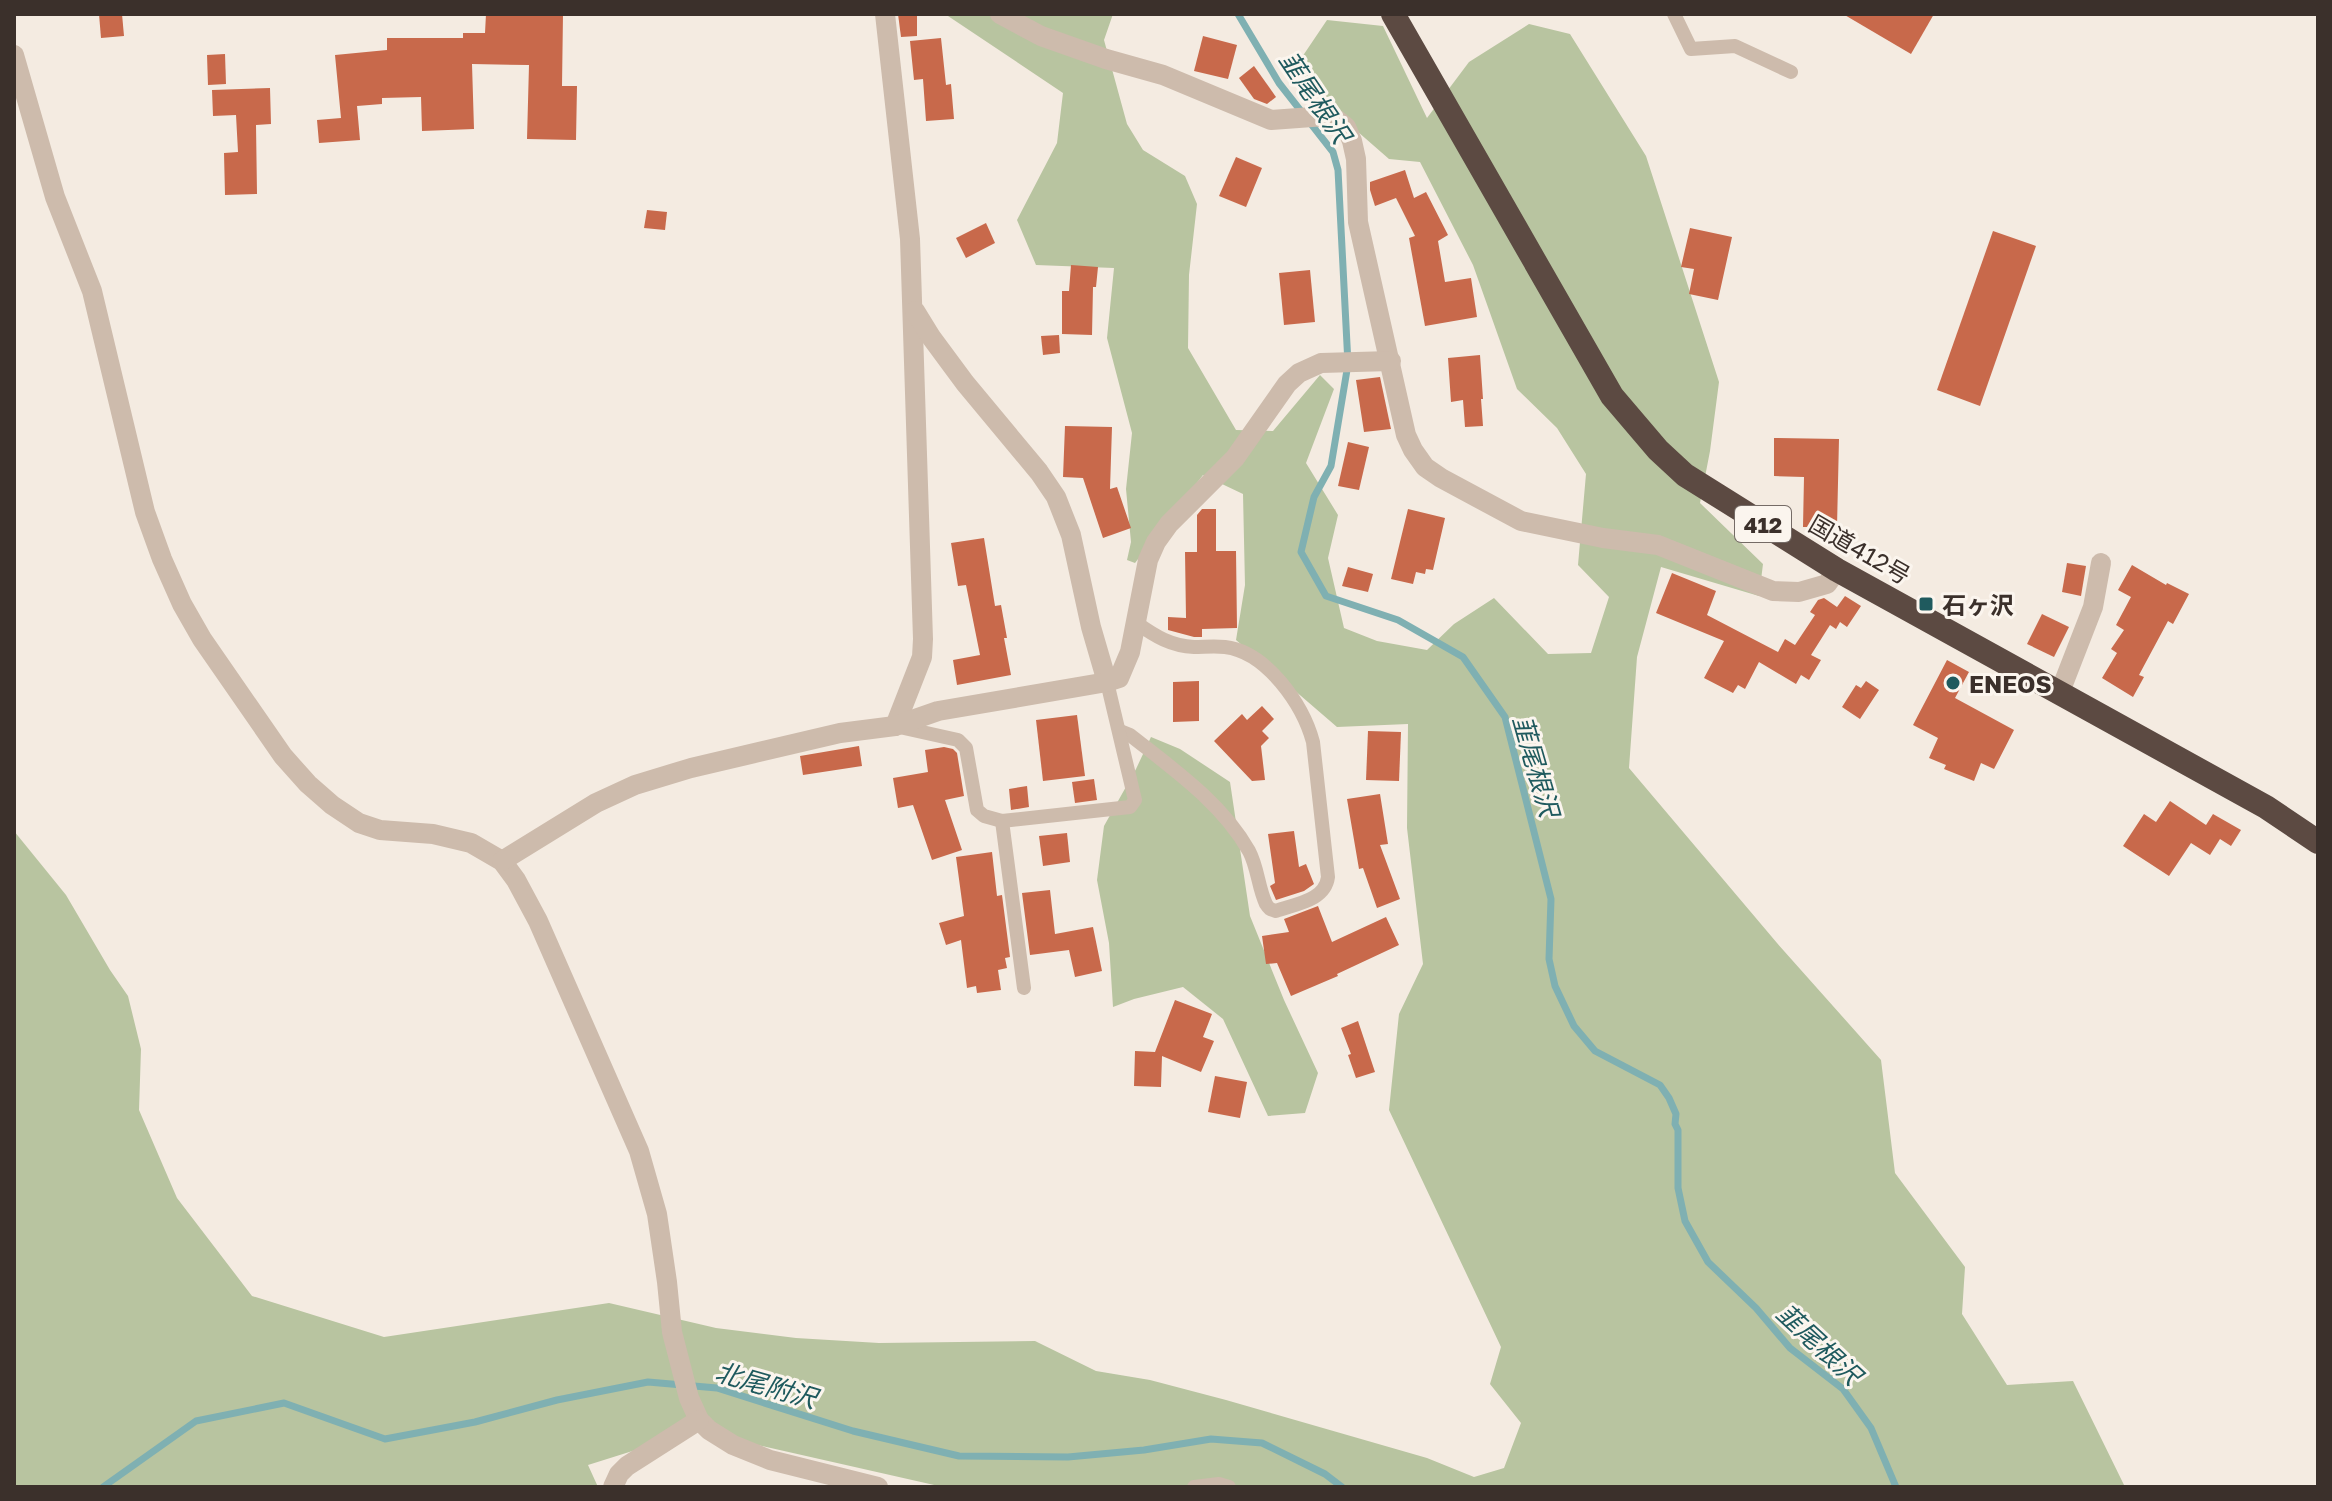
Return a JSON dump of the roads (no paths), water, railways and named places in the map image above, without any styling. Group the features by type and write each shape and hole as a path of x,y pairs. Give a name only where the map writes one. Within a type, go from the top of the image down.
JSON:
{"highway":[{"name":"国道412号","path":"1393,14 1612,396 1658,450 1685,475 1837,570 2266,807 2318,842"}],"street":[{"path":"885,14 910,239 923,639 922,657 895,726"},
{"path":"1000,14 1041,36 1163,75 1271,120 1326,116 1346,127 1356,159 1358,222 1406,435 1425,467 1441,478 1521,521 1603,538 1658,545 1773,591 1799,592 1827,584 1837,570"},
{"path":"14,55 55,197 92,291 145,512 182,604 202,639 283,756 332,805 359,823 380,830 433,834 471,843 502,861 516,880 538,921 639,1151 657,1214 672,1332 689,1398 699,1420 733,1445 770,1460 878,1487"},
{"path":"913,308 965,383 1039,472 1063,512 1107,682"},
{"path":"502,861 596,803 635,785 746,754 840,733 895,726 938,711 1119,678 1138,624 1148,560 1156,542 1169,524 1235,458 1287,384 1310,367 1333,361 1391,361"},
{"path":"2060,692 2093,607 2101,563"},
{"path":"613,1487 627,1466 699,1420"}],"lane":[{"path":"1674,14 1691,49 1735,46 1791,72"},
{"path":"1120,731 1130,735 1199,791 1234,828 1256,865 1270,909 1276,911 1316,898 1327,886 1313,742 1307,721 1286,690 1270,670 1236,650 1176,645 1159,639 1138,624"},
{"path":"895,726 958,740 966,748 977,810 984,816 1002,821 1130,807 1135,800 1107,682"},
{"path":"1002,821 1024,988"},
{"path":"1194,1487 1219,1484 1229,1487"}],"waterway":[{"name":"韮尾根沢","path":"1238,14 1279,83 1333,152 1338,170 1348,364 1331,466 1314,497 1301,552 1326,596 1398,620 1463,657 1505,717 1551,899 1549,959 1555,986 1574,1026 1595,1051 1660,1085 1676,1114 1678,1188 1685,1221 1708,1262 1756,1308 1790,1348 1843,1389 1871,1428 1896,1487"},
{"name":"北尾附沢","path":"103,1487 196,1421 284,1403 385,1439 475,1422 557,1400 648,1382 717,1388 853,1431 959,1456 1068,1457 1144,1450 1211,1439 1262,1443 1325,1474 1342,1487"}],"place":[{"name":"石ヶ沢","path":"1926,604"},
{"name":"ENEOS","path":"1953,683"}]}
